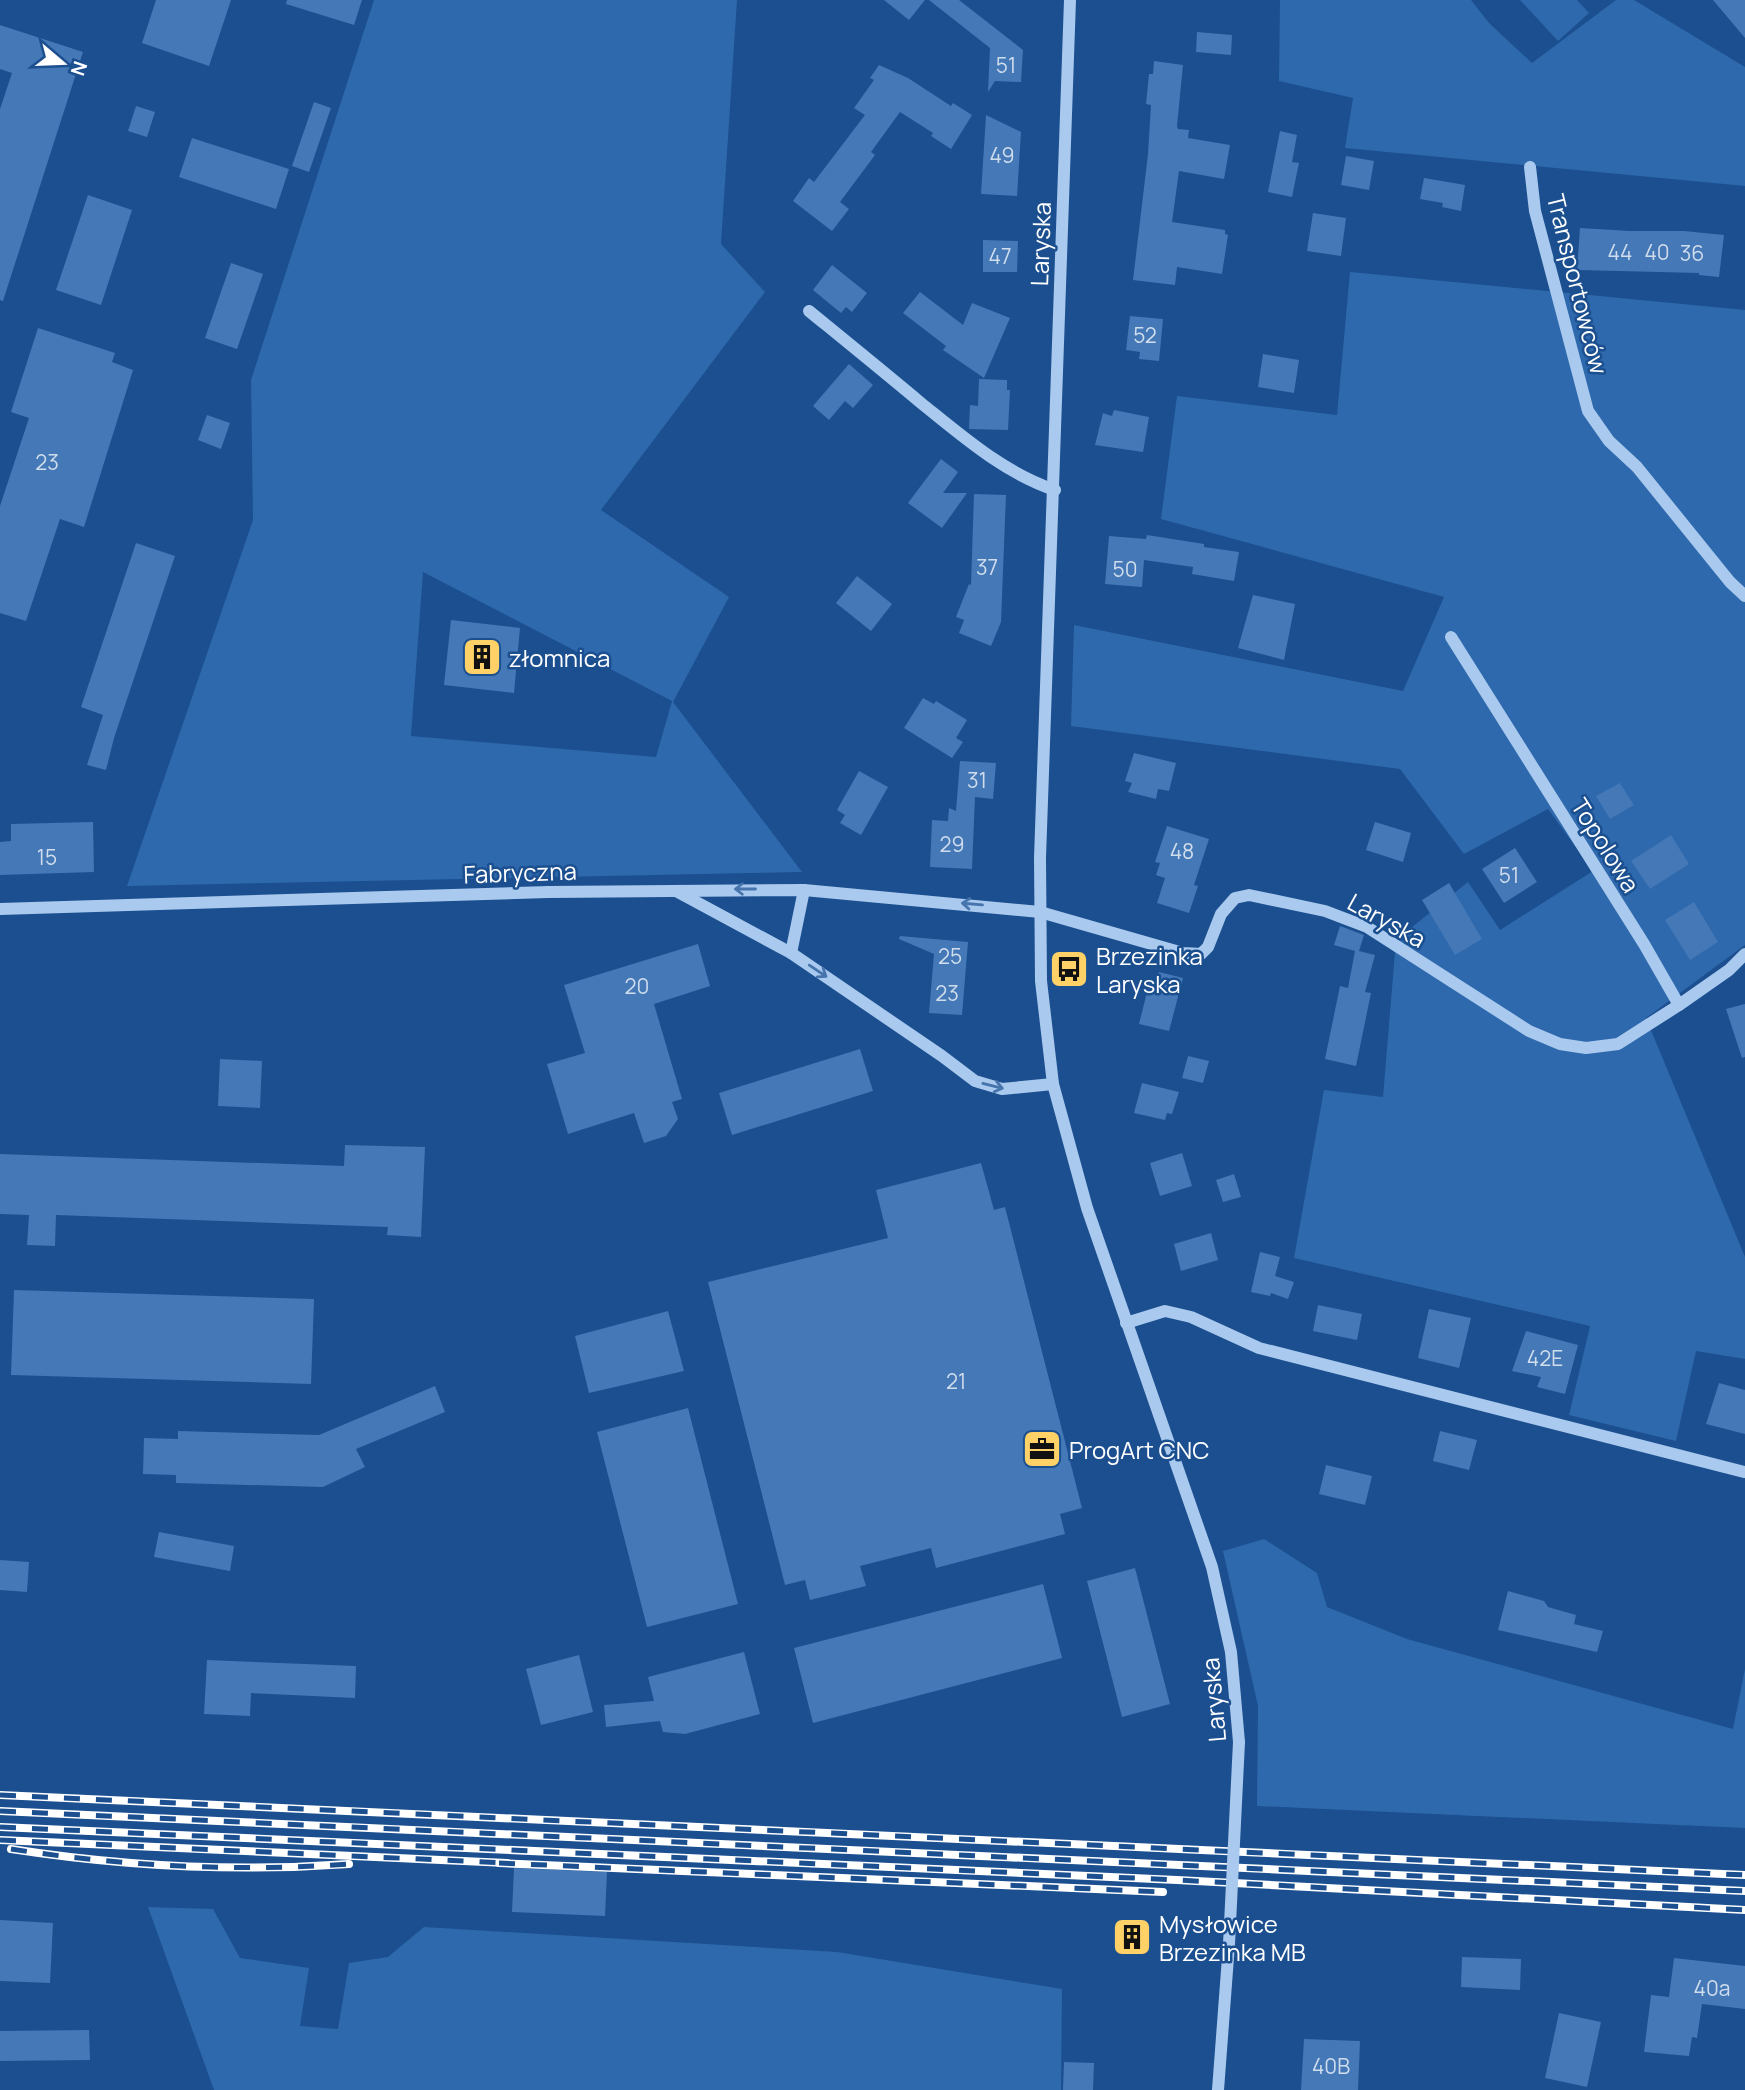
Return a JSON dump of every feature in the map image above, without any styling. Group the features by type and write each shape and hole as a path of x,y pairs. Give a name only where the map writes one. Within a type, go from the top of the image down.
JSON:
{"street":[{"name":"Laryska","path":"1070,0 1040,912 1041,981 1053,1084 1087,1208 1212,1567 1231,1652 1239,1742 1219,2090"},
{"name":"Transportowców","path":"1530,167 1535,211 1588,411 1609,441 1637,467 1730,582 1745,596"},
{"path":"809,311 996,461 1032,482 1055,490"},
{"name":"Topolowa","path":"1451,637 1644,944 1679,1005"},
{"path":"673,889 791,953 975,1081 1002,1089 1053,1084"},
{"name":"Fabryczna","path":"0,909 673,889 804,890 1040,912"},
{"path":"791,953 804,890"},
{"name":"Laryska","path":"1040,912 1183,953 1201,954 1208,947 1221,914 1235,898 1250,895 1325,911 1367,927 1529,1031 1560,1044 1586,1048 1618,1044 1679,1005"},
{"path":"1679,1005 1728,970 1745,954"},
{"path":"1126,1323 1165,1311 1191,1317 1259,1348 1744,1472"}],"shaded area":[{"path":"374,0 737,0 721,244 765,292 601,510 729,597 673,702 802,872 127,886 253,520 251,380","holes":["423,572 672,701 656,757 411,736"]},
{"path":"1280,0 1471,0 1489,23 1532,63 1616,0 1634,0 1745,67 1745,186 1345,148 1353,98 1279,81"},
{"path":"1520,0 1577,0 1589,13 1558,41"},
{"path":"1350,272 1745,310 1745,945 1646,1018 1745,1257 1745,1359 1696,1351 1676,1441 1569,1415 1590,1326 1294,1258 1324,1090 1383,1097 1396,940 1468,882 1500,930 1593,871 1548,809 1464,854 1400,769 1071,726 1074,625 1403,691 1444,597 1161,519 1177,396 1337,415"},
{"path":"1264,1539 1317,1573 1327,1607 1407,1639 1733,1729 1745,1669 1745,1828 1257,1806 1258,1706 1223,1551"},
{"path":"148,1907 213,1909 240,1958 309,1968 300,2026 338,2029 349,1963 388,1957 424,1927 837,1952 1062,1989 1061,2090 214,2090"}],"building":[{"path":"156,0 231,0 209,66 142,43"},
{"path":"287,0 362,0 354,25 286,4"},
{"path":"884,0 925,0 909,20"},
{"path":"929,0 959,0 1023,50 1021,82 995,81 988,92 990,48"},
{"path":"1713,0 1745,0 1745,38"},
{"path":"0,25 83,52 3,301 0,300 0,109 12,73 0,69"},
{"path":"1197,32 1232,35 1231,55 1196,52"},
{"path":"1154,61 1183,65 1178,129 1189,130 1188,138 1230,145 1224,179 1179,171 1172,222 1225,230 1228,235 1222,274 1177,267 1175,285 1133,280 1148,154 1151,105 1146,104 1149,74 1153,74"},
{"path":"879,65 908,78 951,106 953,103 972,115 951,149 931,136 933,133 900,112 871,152 875,155 840,202 849,209 832,231 793,201 809,178 814,182 865,115 854,108 874,80 870,78"},
{"path":"314,102 331,108 309,172 292,166"},
{"path":"136,106 155,112 147,137 128,131"},
{"path":"986,115 1021,132 1017,196 981,194"},
{"path":"1280,131 1297,135 1292,162 1299,163 1292,197 1268,192"},
{"path":"192,138 289,169 276,209 179,177"},
{"path":"1346,156 1374,161 1369,190 1341,185"},
{"path":"1424,178 1465,185 1461,211 1442,207 1443,203 1420,199"},
{"path":"88,195 132,210 101,305 56,290"},
{"path":"1313,213 1346,218 1341,256 1307,251"},
{"path":"1580,228 1724,235 1719,277 1699,273 1577,270"},
{"path":"983,240 1018,241 1017,272 983,272"},
{"path":"231,263 263,274 237,349 205,338"},
{"path":"832,265 867,293 852,312 846,307 841,313 813,290"},
{"path":"920,292 963,325 972,303 1010,318 984,378 943,350 946,346 903,313"},
{"path":"1130,316 1163,319 1159,361 1139,359 1140,352 1126,350"},
{"path":"38,328 115,353 112,362 133,370 84,527 60,519 26,621 0,613 0,506 29,418 11,412"},
{"path":"1263,354 1299,360 1294,393 1258,387"},
{"path":"849,364 873,385 853,408 845,401 829,420 813,406"},
{"path":"979,379 1007,380 1007,390 1010,390 1008,430 969,429 970,405 978,406"},
{"path":"1114,410 1149,417 1143,452 1095,445 1103,413 1112,416"},
{"path":"207,415 230,423 221,449 198,440"},
{"path":"941,459 958,472 943,493 967,493 942,528 908,503"},
{"path":"974,494 1006,495 1001,622 991,646 959,633 964,620 956,617 969,584 971,585"},
{"path":"1147,535 1239,552 1234,581 1192,574 1193,567 1144,560 1142,587 1105,584 1109,536 1146,539"},
{"path":"136,543 175,556 114,738 106,770 87,765 103,715 81,707"},
{"path":"857,576 892,604 871,631 836,603"},
{"path":"1253,595 1295,604 1284,660 1238,648"},
{"name":"złomnica","path":"451,620 520,628 514,693 444,685"},
{"path":"923,698 934,704 936,701 967,720 956,738 963,742 952,758 904,728"},
{"path":"1134,753 1176,763 1169,791 1158,789 1156,799 1128,792 1132,783 1125,781"},
{"path":"960,761 996,763 993,799 975,797 972,869 930,867 932,820 948,821 949,808 956,811"},
{"path":"859,771 888,787 861,835 840,823 845,815 837,810"},
{"path":"1620,783 1634,805 1610,819 1596,796"},
{"path":"93,822 94,872 0,875 0,842 11,841 11,824"},
{"path":"1375,822 1411,833 1403,862 1366,850"},
{"path":"1167,826 1209,839 1194,885 1198,886 1189,913 1157,903 1165,878 1156,875 1160,863 1155,862"},
{"path":"1671,835 1689,864 1650,889 1631,861"},
{"path":"1515,848 1537,882 1504,903 1482,869"},
{"path":"1449,883 1482,939 1455,955 1422,900"},
{"path":"1694,902 1718,942 1690,960 1665,920"},
{"path":"1340,926 1364,935 1359,951 1375,955 1365,992 1371,993 1356,1066 1325,1059 1340,986 1348,988 1355,951 1334,945"},
{"path":"900,936 968,942 962,1015 929,1013 934,954 899,939"},
{"path":"698,944 710,986 654,1004 682,1099 672,1102 678,1119 666,1136 644,1143 634,1113 568,1134 547,1064 585,1053 564,985"},
{"path":"1159,972 1183,978 1169,1031 1139,1024 1147,992 1153,993"},
{"path":"1745,1004 1745,1057 1742,1058 1726,1009"},
{"path":"860,1049 873,1091 732,1135 719,1093"},
{"path":"1188,1056 1209,1061 1203,1083 1182,1078"},
{"path":"220,1059 262,1061 260,1108 218,1106"},
{"path":"1142,1083 1179,1092 1172,1114 1167,1113 1165,1120 1134,1113"},
{"path":"345,1145 425,1147 421,1237 387,1235 388,1227 56,1215 55,1246 27,1245 29,1215 0,1214 0,1154 344,1166"},
{"path":"1182,1153 1192,1186 1160,1196 1150,1163"},
{"path":"981,1163 994,1210 1005,1207 1082,1508 1060,1514 1065,1534 936,1568 931,1548 860,1566 866,1586 810,1600 805,1580 785,1585 708,1282 888,1238 876,1190"},
{"path":"1234,1174 1241,1197 1223,1202 1216,1180"},
{"path":"1211,1233 1218,1260 1181,1271 1174,1244"},
{"path":"1260,1252 1280,1257 1275,1276 1294,1282 1288,1299 1271,1293 1270,1296 1251,1292"},
{"path":"14,1290 314,1299 311,1384 11,1375"},
{"path":"1318,1305 1362,1314 1357,1340 1313,1331"},
{"path":"1429,1309 1471,1318 1459,1368 1418,1358"},
{"path":"668,1311 684,1371 589,1393 575,1336"},
{"path":"1526,1331 1578,1345 1565,1394 1537,1387 1541,1377 1512,1371"},
{"path":"1719,1383 1745,1390 1745,1434 1706,1424"},
{"path":"435,1386 445,1412 356,1449 365,1467 323,1487 176,1483 176,1475 143,1474 144,1438 178,1439 178,1431 319,1435"},
{"path":"688,1408 738,1604 647,1627 597,1432"},
{"path":"1440,1431 1477,1440 1469,1470 1433,1461"},
{"path":"1326,1465 1372,1476 1365,1505 1319,1494"},
{"path":"159,1532 234,1546 230,1571 154,1557"},
{"path":"0,1560 29,1562 27,1592 0,1590"},
{"path":"1135,1568 1170,1704 1122,1717 1087,1581"},
{"path":"1043,1584 1062,1658 813,1723 794,1648"},
{"path":"1508,1591 1544,1601 1548,1607 1576,1615 1574,1624 1603,1631 1597,1652 1498,1630"},
{"path":"744,1652 760,1714 685,1734 663,1732 660,1721 606,1727 604,1705 654,1701 648,1677"},
{"path":"579,1655 593,1712 541,1725 526,1669"},
{"path":"207,1660 356,1666 355,1698 251,1693 250,1716 204,1714"},
{"path":"514,1868 607,1872 605,1916 512,1912"},
{"path":"0,1920 53,1923 50,1983 0,1981"},
{"name":"Mysłowice Brzezinka MB","path":"1122,1922 1144,1923 1143,1952 1121,1951"},
{"path":"1462,1957 1521,1959 1520,1990 1461,1987"},
{"path":"1674,1958 1745,1966 1745,2009 1702,2004 1697,2038 1692,2037 1689,2056 1644,2052 1651,1995 1669,1997"},
{"path":"1559,2013 1601,2022 1587,2087 1545,2078"},
{"path":"89,2030 90,2060 0,2061 0,2031"},
{"path":"1304,2039 1360,2041 1358,2090 1301,2090"},
{"path":"1064,2062 1094,2063 1093,2090 1063,2090"}],"railway":[{"path":"0,1795 1745,1875"},
{"path":"0,1811 1745,1891"},
{"path":"0,1827 1177,1880 1745,1910"},
{"path":"0,1840 507,1863"},
{"path":"11,1849 94,1860 179,1866 349,1864"},
{"path":"499,1863 1163,1892"}],"place":[{"name":"złomnica","path":"482,657"},
{"name":"Brzezinka Laryska","path":"1069,969"},
{"name":"ProgArt CNC","path":"1042,1449"},
{"name":"Mysłowice Brzezinka MB","path":"1132,1937"}]}
